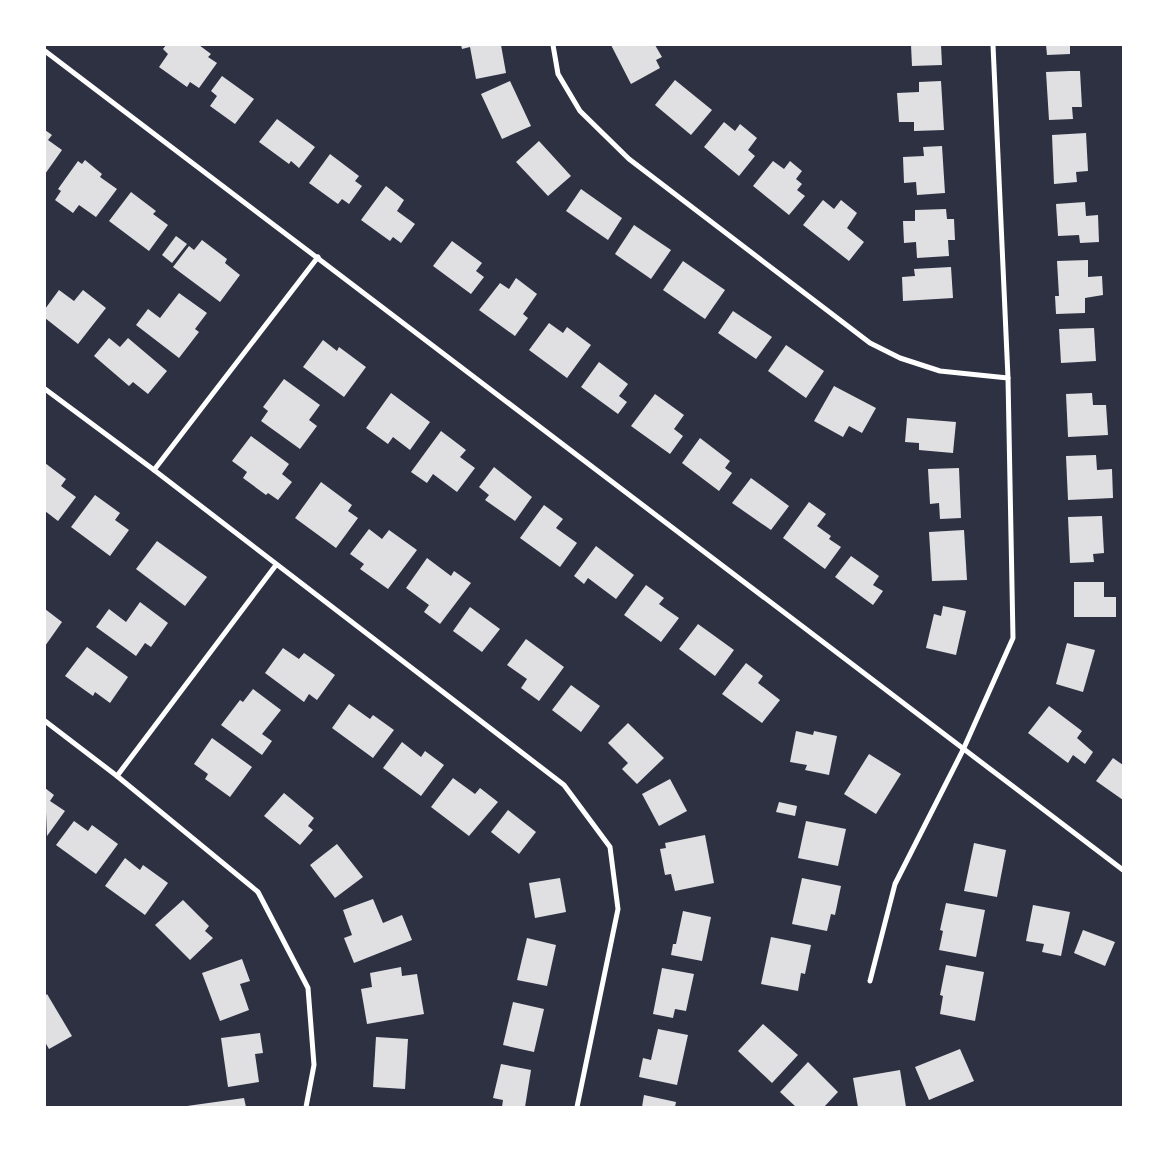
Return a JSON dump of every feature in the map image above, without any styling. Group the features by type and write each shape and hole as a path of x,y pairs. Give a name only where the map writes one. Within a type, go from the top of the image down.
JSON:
{"street":[{"path":"553,45 558,74 580,112 629,159 870,343 900,358 940,371 1008,378"},
{"path":"870,981 894,884 963,750 1013,638 1008,378 993,45"},
{"path":"45,51 1123,870"},
{"path":"154,470 318,257"},
{"path":"45,389 154,470 564,785 610,847 618,908 577,1107"},
{"path":"118,776 276,565"},
{"path":"45,721 118,776 258,892 308,988 314,1065 306,1107"}],"building":[{"path":"166,45 199,45 211,54 208,57 217,63 199,88 190,82 187,87 159,67 168,54 163,49"},
{"path":"461,45 501,45 506,73 476,79 470,47 462,49"},
{"path":"611,45 655,45 662,57 656,60 660,68 631,84"},
{"path":"911,45 941,45 942,65 912,66"},
{"path":"1046,45 1070,45 1070,54 1047,55"},
{"path":"1080,71 1082,107 1072,107 1073,119 1049,120 1046,72"},
{"path":"222,76 254,99 235,124 210,106 217,96 211,91"},
{"path":"675,80 712,110 691,135 655,105"},
{"path":"510,81 531,126 502,139 481,94"},
{"path":"941,81 944,130 914,131 914,122 899,122 897,93 919,92 919,82"},
{"path":"277,119 315,147 299,168 291,161 289,164 259,142"},
{"path":"724,122 735,131 740,124 757,138 748,150 755,156 739,176 704,147"},
{"path":"45,130 52,135 48,140 62,150 45,174"},
{"path":"1086,133 1088,171 1076,172 1077,182 1054,184 1052,135"},
{"path":"539,141 571,176 548,196 516,162"},
{"path":"942,146 945,193 917,195 916,182 904,183 903,157 924,156 923,147"},
{"path":"330,154 359,176 355,181 362,186 349,204 342,199 338,204 309,183"},
{"path":"85,160 102,174 100,177 117,189 96,217 79,205 73,213 55,200 61,191 58,189 78,161 82,164"},
{"path":"773,161 784,169 790,161 802,171 796,179 802,184 797,190 805,196 789,215 753,186"},
{"path":"386,186 404,200 397,211 415,224 401,243 393,237 390,241 361,220"},
{"path":"581,189 622,218 608,240 566,211"},
{"path":"131,192 156,211 153,214 168,225 149,251 109,221"},
{"path":"823,200 834,209 841,200 857,213 847,228 864,242 849,261 803,225"},
{"path":"1085,202 1086,216 1098,215 1099,242 1080,243 1079,235 1058,236 1056,204"},
{"path":"946,209 947,219 954,219 955,240 948,240 949,256 917,258 916,242 904,243 903,221 915,221 915,210"},
{"path":"634,225 671,250 651,279 615,254"},
{"path":"176,236 187,244 172,263 162,255"},
{"path":"202,240 227,259 225,263 240,275 220,302 173,267 189,246 194,250"},
{"path":"452,241 482,263 476,271 484,277 471,294 433,266"},
{"path":"1088,260 1088,277 1102,276 1103,295 1085,298 1085,313 1056,314 1055,296 1059,296 1057,261"},
{"path":"683,261 725,290 705,319 663,290"},
{"path":"951,267 953,298 903,301 902,277 915,276 914,269"},
{"path":"516,278 537,294 523,314 528,318 515,336 479,310 500,283 509,289"},
{"path":"59,290 74,301 83,290 106,308 78,344 45,318 45,309"},
{"path":"179,293 207,313 195,329 199,332 179,358 136,325 148,309 160,318"},
{"path":"733,311 772,337 756,359 718,333"},
{"path":"549,323 563,333 567,327 591,345 567,378 529,350"},
{"path":"1094,328 1096,361 1061,363 1059,329"},
{"path":"109,338 120,347 128,338 167,371 148,394 133,382 129,386 94,356"},
{"path":"323,340 337,351 339,347 366,367 344,397 303,367"},
{"path":"786,345 824,371 806,398 768,371"},
{"path":"599,362 628,384 619,396 627,402 618,414 581,387"},
{"path":"284,379 320,405 309,420 317,426 300,449 261,421 268,411 263,407"},
{"path":"834,386 876,408 862,433 849,426 843,437 814,421"},
{"path":"391,393 430,422 410,450 393,437 388,444 366,428"},
{"path":"1092,393 1093,405 1106,405 1108,435 1068,437 1066,394"},
{"path":"655,394 684,415 674,429 683,436 670,454 631,426"},
{"path":"907,418 956,422 953,453 919,450 919,443 905,442"},
{"path":"441,431 466,450 460,457 475,468 457,492 433,474 427,483 411,472"},
{"path":"251,436 289,464 282,474 292,482 278,500 268,493 266,495 243,478 247,472 232,461"},
{"path":"700,438 730,461 725,468 732,473 719,491 682,463"},
{"path":"1096,455 1097,470 1112,469 1113,498 1068,500 1066,456"},
{"path":"45,463 66,479 61,486 76,497 58,521 45,511"},
{"path":"494,467 532,497 515,521 485,500 489,495 479,487"},
{"path":"959,468 961,518 940,519 939,503 930,504 928,469"},
{"path":"751,478 789,506 771,530 732,503"},
{"path":"321,482 352,505 348,511 358,518 336,548 295,518"},
{"path":"95,495 120,513 115,520 129,530 110,556 71,527"},
{"path":"809,502 826,514 817,526 831,536 829,539 841,547 825,569 783,538"},
{"path":"544,505 563,519 556,528 577,543 560,567 520,538"},
{"path":"1102,516 1104,553 1093,554 1094,562 1070,563 1068,517"},
{"path":"369,529 382,539 389,530 417,550 388,589 360,569 364,564 350,554"},
{"path":"964,530 967,580 932,581 929,532"},
{"path":"157,541 207,577 185,606 136,569"},
{"path":"596,546 634,575 616,599 588,578 584,584 574,576"},
{"path":"851,556 879,576 873,585 883,591 873,605 835,577"},
{"path":"427,558 451,576 454,571 471,583 440,624 424,612 429,605 406,588"},
{"path":"1074,582 1104,582 1104,597 1116,597 1116,617 1074,617"},
{"path":"646,585 664,598 659,604 679,618 661,642 624,615"},
{"path":"140,602 168,623 151,647 145,643 136,656 96,627 109,609 126,622"},
{"path":"943,606 966,611 956,655 926,648 934,614 941,616"},
{"path":"470,607 500,629 482,652 453,631"},
{"path":"45,609 62,622 45,646"},
{"path":"698,624 734,650 715,676 679,649"},
{"path":"526,639 564,667 539,701 521,688 527,679 507,665"},
{"path":"1067,643 1095,650 1083,692 1056,684"},
{"path":"87,647 128,677 110,703 95,692 93,696 65,676"},
{"path":"283,648 299,659 304,653 335,675 317,700 309,694 304,702 265,673"},
{"path":"746,663 763,676 758,683 780,700 762,723 722,694"},
{"path":"571,685 600,706 581,732 552,710"},
{"path":"253,689 281,710 262,734 272,741 262,755 221,725 240,700 243,702"},
{"path":"349,704 370,719 373,715 394,730 373,758 332,728"},
{"path":"1049,706 1082,731 1077,738 1093,752 1085,764 1073,755 1068,763 1028,733"},
{"path":"628,723 664,758 637,784 622,769 628,763 608,743"},
{"path":"796,731 813,735 814,731 837,736 829,775 805,770 807,765 790,762"},
{"path":"212,738 252,767 230,797 205,779 208,774 194,764"},
{"path":"402,742 421,757 425,751 444,765 421,796 383,768"},
{"path":"869,754 901,774 876,814 844,794"},
{"path":"1113,758 1123,765 1123,800 1096,781"},
{"path":"453,778 475,794 480,788 498,802 469,836 431,807"},
{"path":"670,779 687,811 659,826 642,794"},
{"path":"45,788 54,795 50,801 65,811 47,836"},
{"path":"284,793 314,818 308,826 313,830 300,845 264,816"},
{"path":"779,802 797,806 795,816 776,812"},
{"path":"508,810 536,832 519,854 491,832"},
{"path":"74,821 88,831 92,825 118,844 96,874 56,845"},
{"path":"806,821 846,829 838,866 798,858"},
{"path":"705,835 714,883 675,891 671,874 665,875 660,849 666,848 665,843"},
{"path":"974,843 1006,850 997,897 964,891"},
{"path":"337,844 363,877 335,898 310,865"},
{"path":"125,858 140,870 143,865 168,883 145,915 105,886"},
{"path":"560,878 566,912 535,918 529,883"},
{"path":"802,878 841,886 835,915 831,914 827,931 792,924"},
{"path":"373,899 383,923 402,915 412,940 354,963 344,938 352,935 343,910"},
{"path":"183,900 209,926 205,931 213,938 190,960 155,925"},
{"path":"946,903 985,910 976,957 939,950 943,931 940,930"},
{"path":"1033,905 1070,912 1061,956 1042,952 1044,944 1026,941"},
{"path":"683,911 711,917 702,961 671,955 673,944 676,944"},
{"path":"1083,930 1115,942 1105,966 1074,953"},
{"path":"771,937 811,945 805,974 801,973 798,991 761,984"},
{"path":"527,938 556,945 547,986 517,980"},
{"path":"242,959 250,981 240,984 249,1010 220,1021 202,973"},
{"path":"946,965 984,972 975,1021 940,1014 943,996 940,995"},
{"path":"401,967 402,976 417,974 424,1014 367,1024 361,989 372,987 370,973"},
{"path":"662,968 694,974 686,1011 675,1009 673,1018 653,1014"},
{"path":"47,994 72,1036 49,1049 45,1042 45,996"},
{"path":"513,1002 544,1009 534,1052 503,1045"},
{"path":"763,1024 798,1055 772,1083 738,1051"},
{"path":"658,1029 688,1035 677,1085 639,1077 643,1058 651,1060"},
{"path":"260,1033 263,1053 255,1054 259,1082 228,1087 221,1038"},
{"path":"376,1037 408,1039 405,1089 373,1087"},
{"path":"960,1049 974,1081 929,1100 915,1067"},
{"path":"808,1062 838,1092 824,1107 796,1107 780,1092"},
{"path":"501,1064 531,1070 525,1107 502,1107 503,1100 493,1098"},
{"path":"900,1070 906,1107 858,1107 853,1078"},
{"path":"644,1095 676,1102 675,1107 642,1107"},
{"path":"244,1098 246,1107 187,1107 187,1106"}]}
